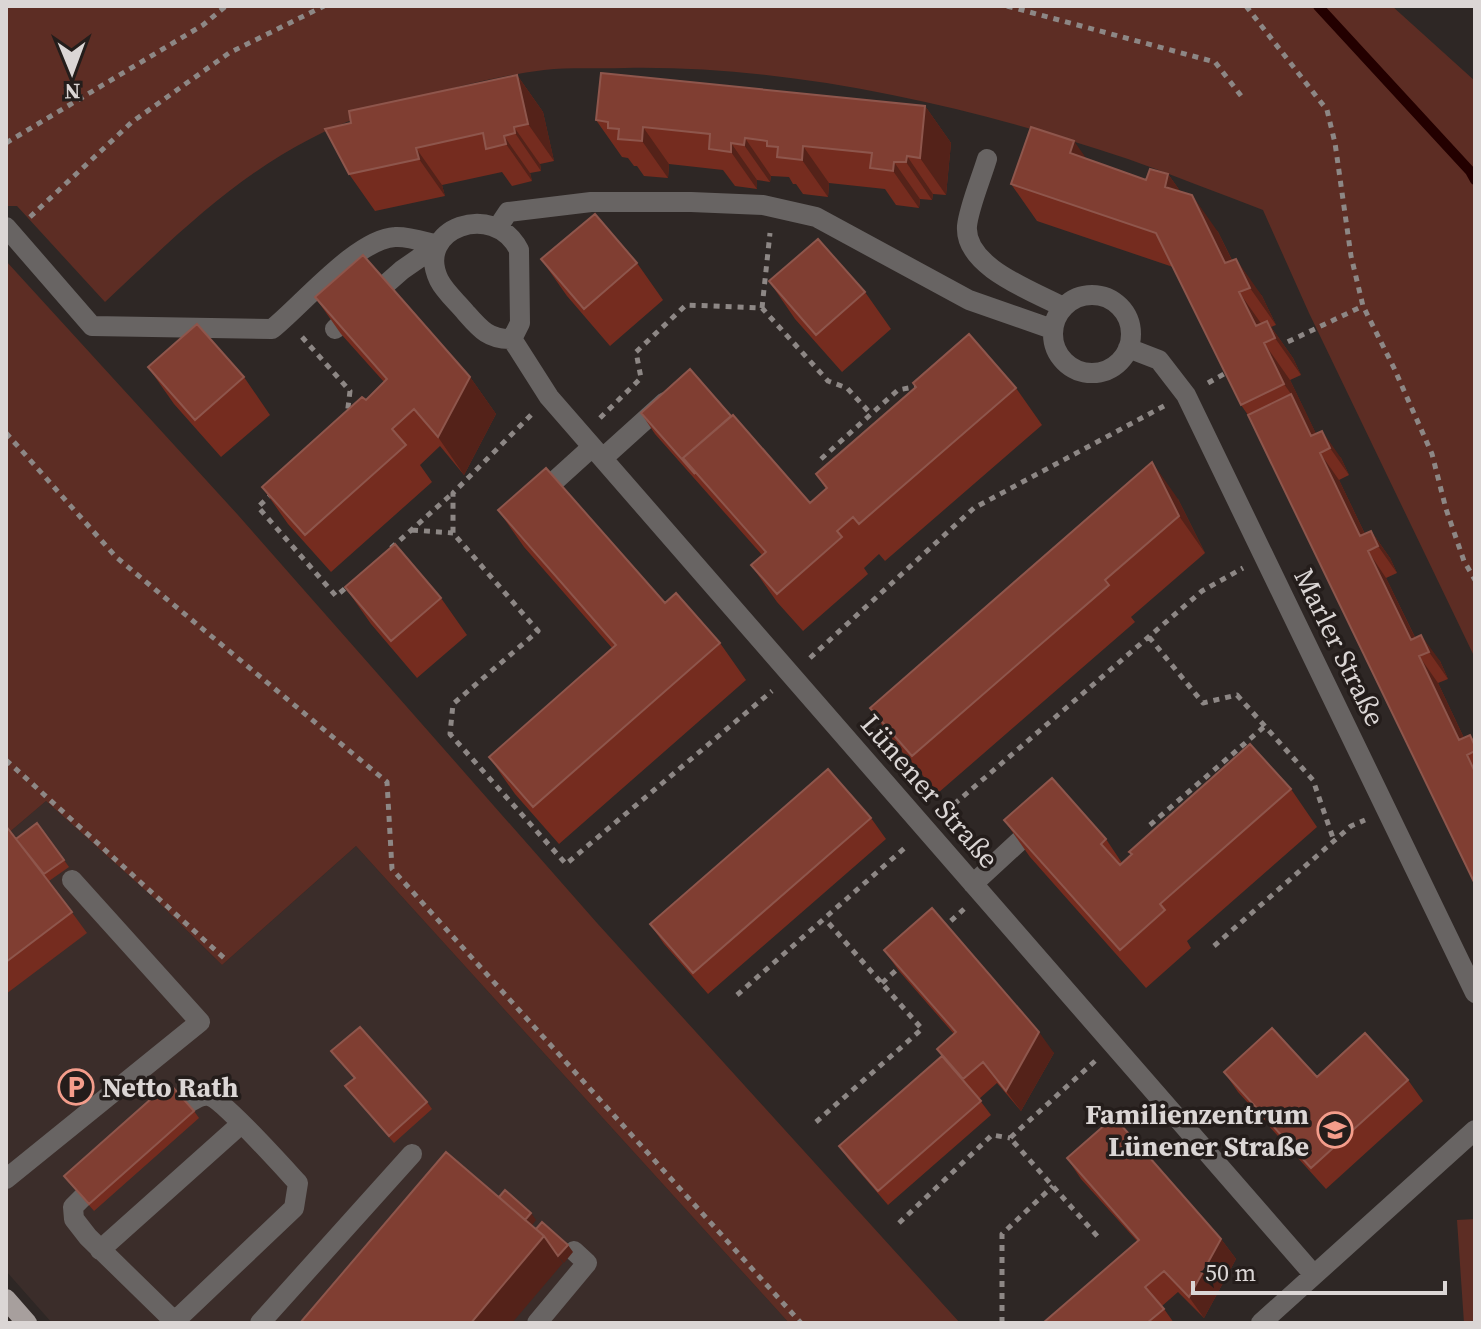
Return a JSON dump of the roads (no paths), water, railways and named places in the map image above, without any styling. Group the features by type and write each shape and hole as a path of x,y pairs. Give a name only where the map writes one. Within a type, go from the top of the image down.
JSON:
{"main road":[{"path":"6,1299 27,1323"}],"street":[{"path":"987,159 967,226 970,243 977,255 993,270 1063,307"},
{"path":"498,227 508,212 591,202 691,202 772,207 816,217 969,300 1052,329"},
{"path":"335,329 402,270 438,245 445,235 464,225 487,224 498,227 514,239 521,261 520,323 512,339 496,339 483,332 442,284 436,266 438,245"},
{"path":"9,230 92,326 272,329 342,260 378,240 397,236 438,245"},
{"path":"1098,295 1114,302 1128,321 1131,335 1128,348 1112,368 1102,373 1089,373 1074,369 1061,359 1053,341 1052,329 1063,307 1083,296 1098,295"},
{"name":"Lünener Straße","path":"512,339 549,397 1114,1045 1144,1069 1314,1275"},
{"name":"Marler Straße","path":"1128,348 1159,360 1186,395 1475,993"},
{"path":"526,507 592,447 680,388"},
{"path":"978,888 1057,805"},
{"path":"6,1179 200,1022 72,880"},
{"path":"82,1198 73,1207 74,1219 94,1244 175,1322 294,1208 298,1183 211,1096 199,1096 187,1104"},
{"path":"94,1244 236,1118"},
{"path":"1261,1323 1475,1130"},
{"path":"260,1323 412,1154"},
{"path":"537,1323 587,1263 574,1251"}],"waterway":[{"path":"1318,6 1475,180"}],"place":[{"name":"Netto Rath","path":"76,1087"},
{"name":"Familienzentrum Lünener Straße","path":"1335,1130"}]}
